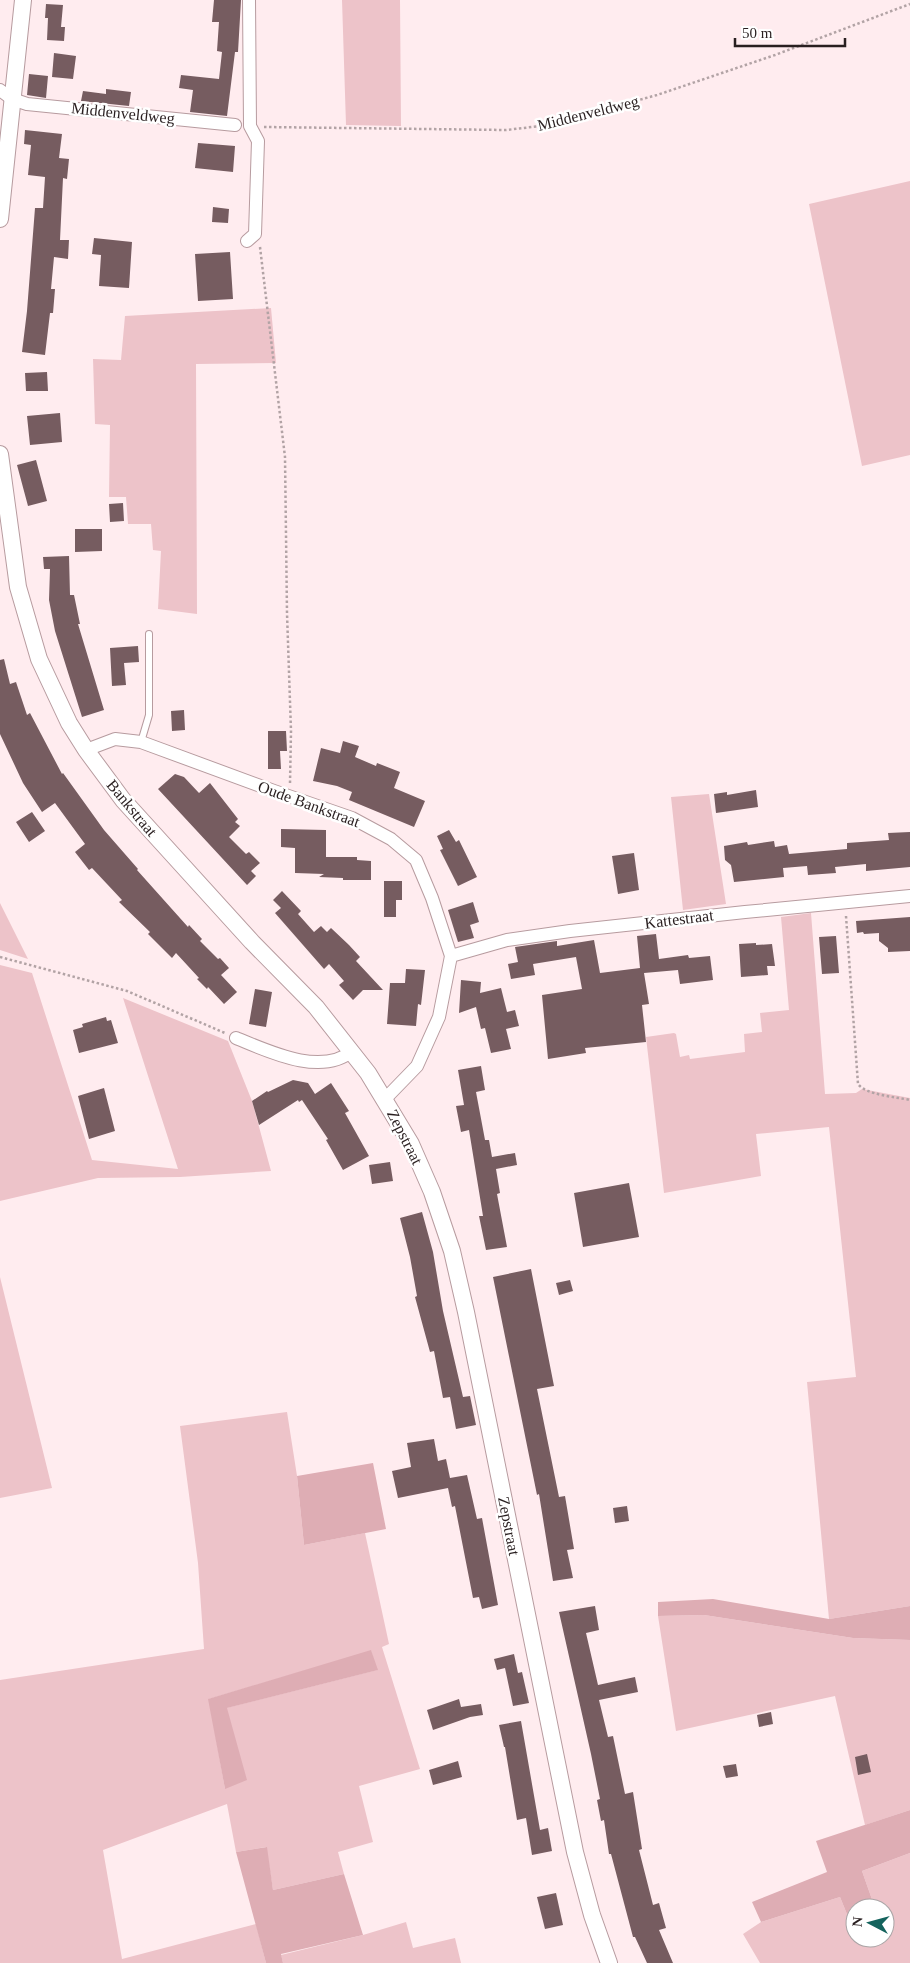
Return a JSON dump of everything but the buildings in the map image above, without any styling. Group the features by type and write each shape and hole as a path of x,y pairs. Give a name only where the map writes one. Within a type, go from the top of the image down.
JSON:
{"street":[{"path":"0,219 6,94 22,0"},
{"path":"247,241 256,234 258,141 250,126 248,0"},
{"name":"Middenveldweg","path":"6,94 27,104 235,125"},
{"name":"Bankstraat","path":"0,454 18,587 28,624 39,659 53,692 86,750 123,800 252,942 316,1007 352,1052 385,1099"},
{"name":"Oude Bankstraat","path":"86,750 115,739 141,742 289,797 352,818 391,839 416,860 432,898 451,956 439,1017 417,1066 385,1099"},
{"name":"Kattestraat","path":"451,956 516,938 910,896"},
{"path":"236,1038 280,1055 302,1061 328,1062 341,1060 352,1052"},
{"name":"Zepstraat","path":"385,1099 411,1144 432,1192 452,1250 575,1852 592,1915 609,1963"}],"lane":[{"path":"141,742 149,715 149,634"}],"path":[{"name":"Middenveldweg","path":"250,126 506,130 548,125 657,95 910,4"},
{"path":"256,220 285,457 286,613 292,731 289,797"},
{"path":"845,902 858,1084 862,1089 870,1092 910,1100"},
{"path":"0,957 127,991 236,1038"}],"shaded area":[{"path":"342,0 400,0 401,126 346,125"},
{"path":"910,181 910,455 862,466 809,204"},
{"path":"271,308 276,363 196,364 197,614 158,609 161,551 153,550 151,524 128,524 126,497 109,497 110,425 95,424 93,359 121,360 125,316"},
{"path":"709,794 726,904 683,910 671,797"},
{"path":"0,903 28,959 0,950"},
{"path":"811,913 825,1094 856,1093 862,1089 910,1098 910,1606 829,1619 807,1382 856,1377 829,1127 756,1134 761,1176 664,1193 646,1037 676,1034 680,1057 689,1055 690,1059 745,1052 744,1034 762,1032 760,1013 789,1010 781,917"},
{"path":"0,965 32,973 92,1160 178,1169 123,998 228,1041 252,1101 271,1171 180,1177 98,1178 0,1201"},
{"path":"0,1277 52,1488 0,1498"},
{"path":"287,1412 297,1476 304,1545 365,1533 389,1644 382,1647 420,1769 359,1786 373,1842 338,1852 344,1874 273,1890 266,1847 236,1852 227,1804 103,1850 122,1959 256,1924 266,1963 0,1963 0,1680 204,1649 198,1563 180,1426","holes":["371,1651 377,1670 226,1708 225,1789 209,1699"]},
{"path":"373,1463 386,1529 304,1545 297,1476"},
{"path":"713,1599 829,1619 910,1606 910,1640 853,1638 704,1615 658,1616 658,1602"},
{"path":"704,1615 853,1638 910,1640 910,1810 865,1825 835,1696 676,1731 658,1616"},
{"path":"371,1650 378,1670 227,1708 247,1780 225,1789 208,1699"},
{"path":"910,1810 910,1853 862,1871 871,1898 845,1898 845,1909 840,1897 761,1922 752,1902 827,1872 816,1841"},
{"path":"267,1847 273,1890 344,1874 363,1935 281,1954 283,1963 266,1963 236,1852"},
{"path":"910,1853 910,1963 760,1963 743,1934 761,1922 840,1897 845,1909 845,1948 895,1948 895,1898 871,1898 862,1871"},
{"path":"406,1922 413,1948 455,1938 461,1963 283,1963 281,1955 363,1935"}]}
